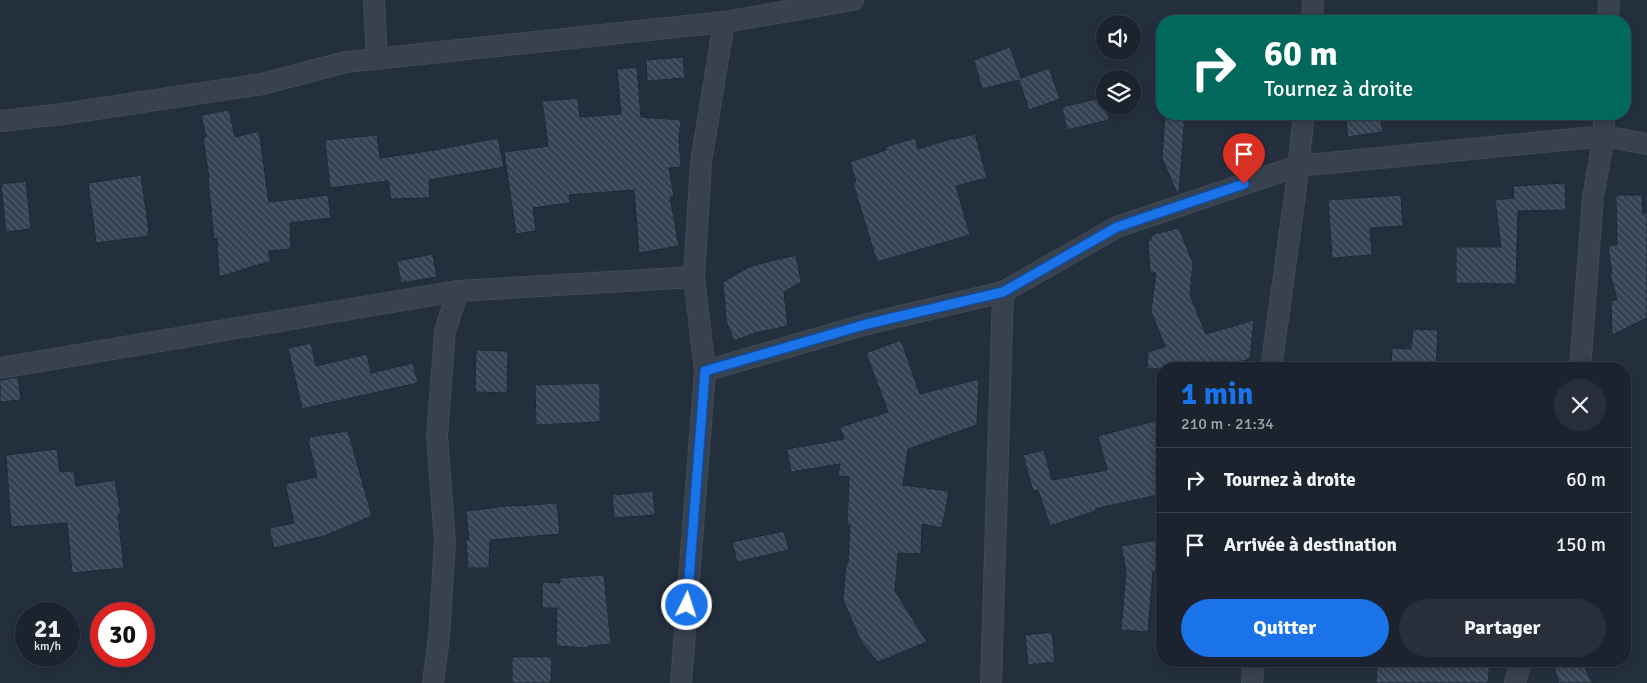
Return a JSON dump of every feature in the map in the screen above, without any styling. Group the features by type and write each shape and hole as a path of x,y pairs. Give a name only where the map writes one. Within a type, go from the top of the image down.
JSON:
{"street":[{"path":"374,0 377,59"},
{"path":"0,121 63,114 262,84 346,62 724,22 852,0"},
{"path":"1312,15 1313,0"},
{"path":"1608,15 1609,0"},
{"path":"681,683 705,371 694,277 701,162 724,22"},
{"path":"1272,362 1303,120"},
{"path":"1581,362 1593,197 1604,136 1604,120"},
{"path":"705,371 867,324 1003,292 1117,227 1298,166 1604,136 1647,144"},
{"path":"0,368 458,290 694,277"},
{"path":"433,683 440,637 445,542 436,436 444,332 458,290"},
{"path":"991,683 1003,292"},
{"path":"1252,683 1253,667"},
{"path":"1515,683 1519,667"}],"building":[{"path":"1010,47 1021,78 1049,68 1060,99 1029,110 1019,80 982,89 974,60"},
{"path":"683,57 685,78 647,81 646,60"},
{"path":"637,67 641,117 681,120 679,139 681,167 669,168 674,197 670,197 679,246 639,253 634,190 569,195 570,203 533,208 536,231 516,234 504,152 548,146 542,101 578,98 580,117 621,114 617,69"},
{"path":"1096,99 1096,115 1108,115 1109,120 1067,130 1062,107"},
{"path":"229,110 235,137 259,131 269,202 328,195 331,218 290,223 291,249 268,251 271,261 219,277 217,238 214,239 209,179 203,138 206,137 201,115"},
{"path":"1165,120 1185,120 1179,193 1177,194 1162,158"},
{"path":"1346,120 1381,120 1383,132 1348,137"},
{"path":"975,134 987,178 956,186 970,235 877,262 853,183 856,182 850,162 886,150 885,147 915,138 918,149"},
{"path":"377,135 380,158 498,138 504,167 429,180 430,198 391,199 388,181 330,188 325,140"},
{"path":"141,175 149,236 96,243 88,183"},
{"path":"26,181 31,229 6,232 1,184"},
{"path":"1565,183 1566,210 1518,211 1516,284 1456,283 1456,247 1501,247 1495,200 1514,198 1513,186"},
{"path":"1401,195 1403,226 1370,228 1372,255 1332,258 1328,200"},
{"path":"1616,195 1642,195 1643,213 1647,213 1647,318 1612,335 1611,301 1617,299 1610,274 1612,273 1608,246 1617,245"},
{"path":"1179,228 1193,263 1190,295 1206,334 1254,320 1250,359 1239,362 1156,362 1156,369 1147,369 1148,352 1165,347 1151,311 1156,273 1150,273 1148,242 1154,234"},
{"path":"433,254 437,277 401,283 397,261"},
{"path":"796,255 801,282 784,292 788,326 755,333 734,341 726,320 723,282 751,266"},
{"path":"1413,329 1438,330 1436,362 1391,362 1392,348 1411,349"},
{"path":"901,340 920,394 979,379 977,425 908,449 903,485 949,491 942,528 922,524 921,554 898,553 895,591 927,642 878,662 862,643 843,600 846,563 848,564 850,525 847,525 849,477 838,476 840,464 791,472 787,449 844,439 840,427 888,412 866,353"},
{"path":"311,343 316,366 367,354 371,373 413,363 418,383 302,409 288,348"},
{"path":"476,350 508,351 507,393 475,392"},
{"path":"18,377 21,400 0,402 0,380"},
{"path":"600,383 600,422 536,425 535,385"},
{"path":"1156,421 1156,495 1095,509 1096,511 1050,526 1038,490 1033,491 1023,455 1044,450 1052,480 1107,470 1098,436"},
{"path":"348,431 372,516 324,536 274,548 269,528 294,523 285,484 317,477 308,441 310,440 309,437"},
{"path":"57,449 60,472 74,471 76,486 115,480 121,514 118,514 124,568 72,573 67,523 11,527 6,455"},
{"path":"653,491 655,515 614,518 612,495"},
{"path":"557,503 560,534 490,540 489,568 468,568 466,540 469,540 466,511 514,505"},
{"path":"784,531 789,550 737,562 732,542"},
{"path":"1156,540 1156,571 1153,572 1148,632 1121,630 1126,571 1121,546"},
{"path":"604,575 611,644 588,646 588,648 556,646 557,608 542,608 542,582 560,583 560,578"},
{"path":"1052,632 1055,662 1028,665 1025,635"},
{"path":"512,657 552,657 551,683 512,683"},
{"path":"1377,667 1489,667 1488,683 1376,683"},
{"path":"1554,667 1584,667 1593,683 1559,683"}],"route":[{"path":"687,605 705,371 867,324 1003,292 1117,227 1244,184"}]}
